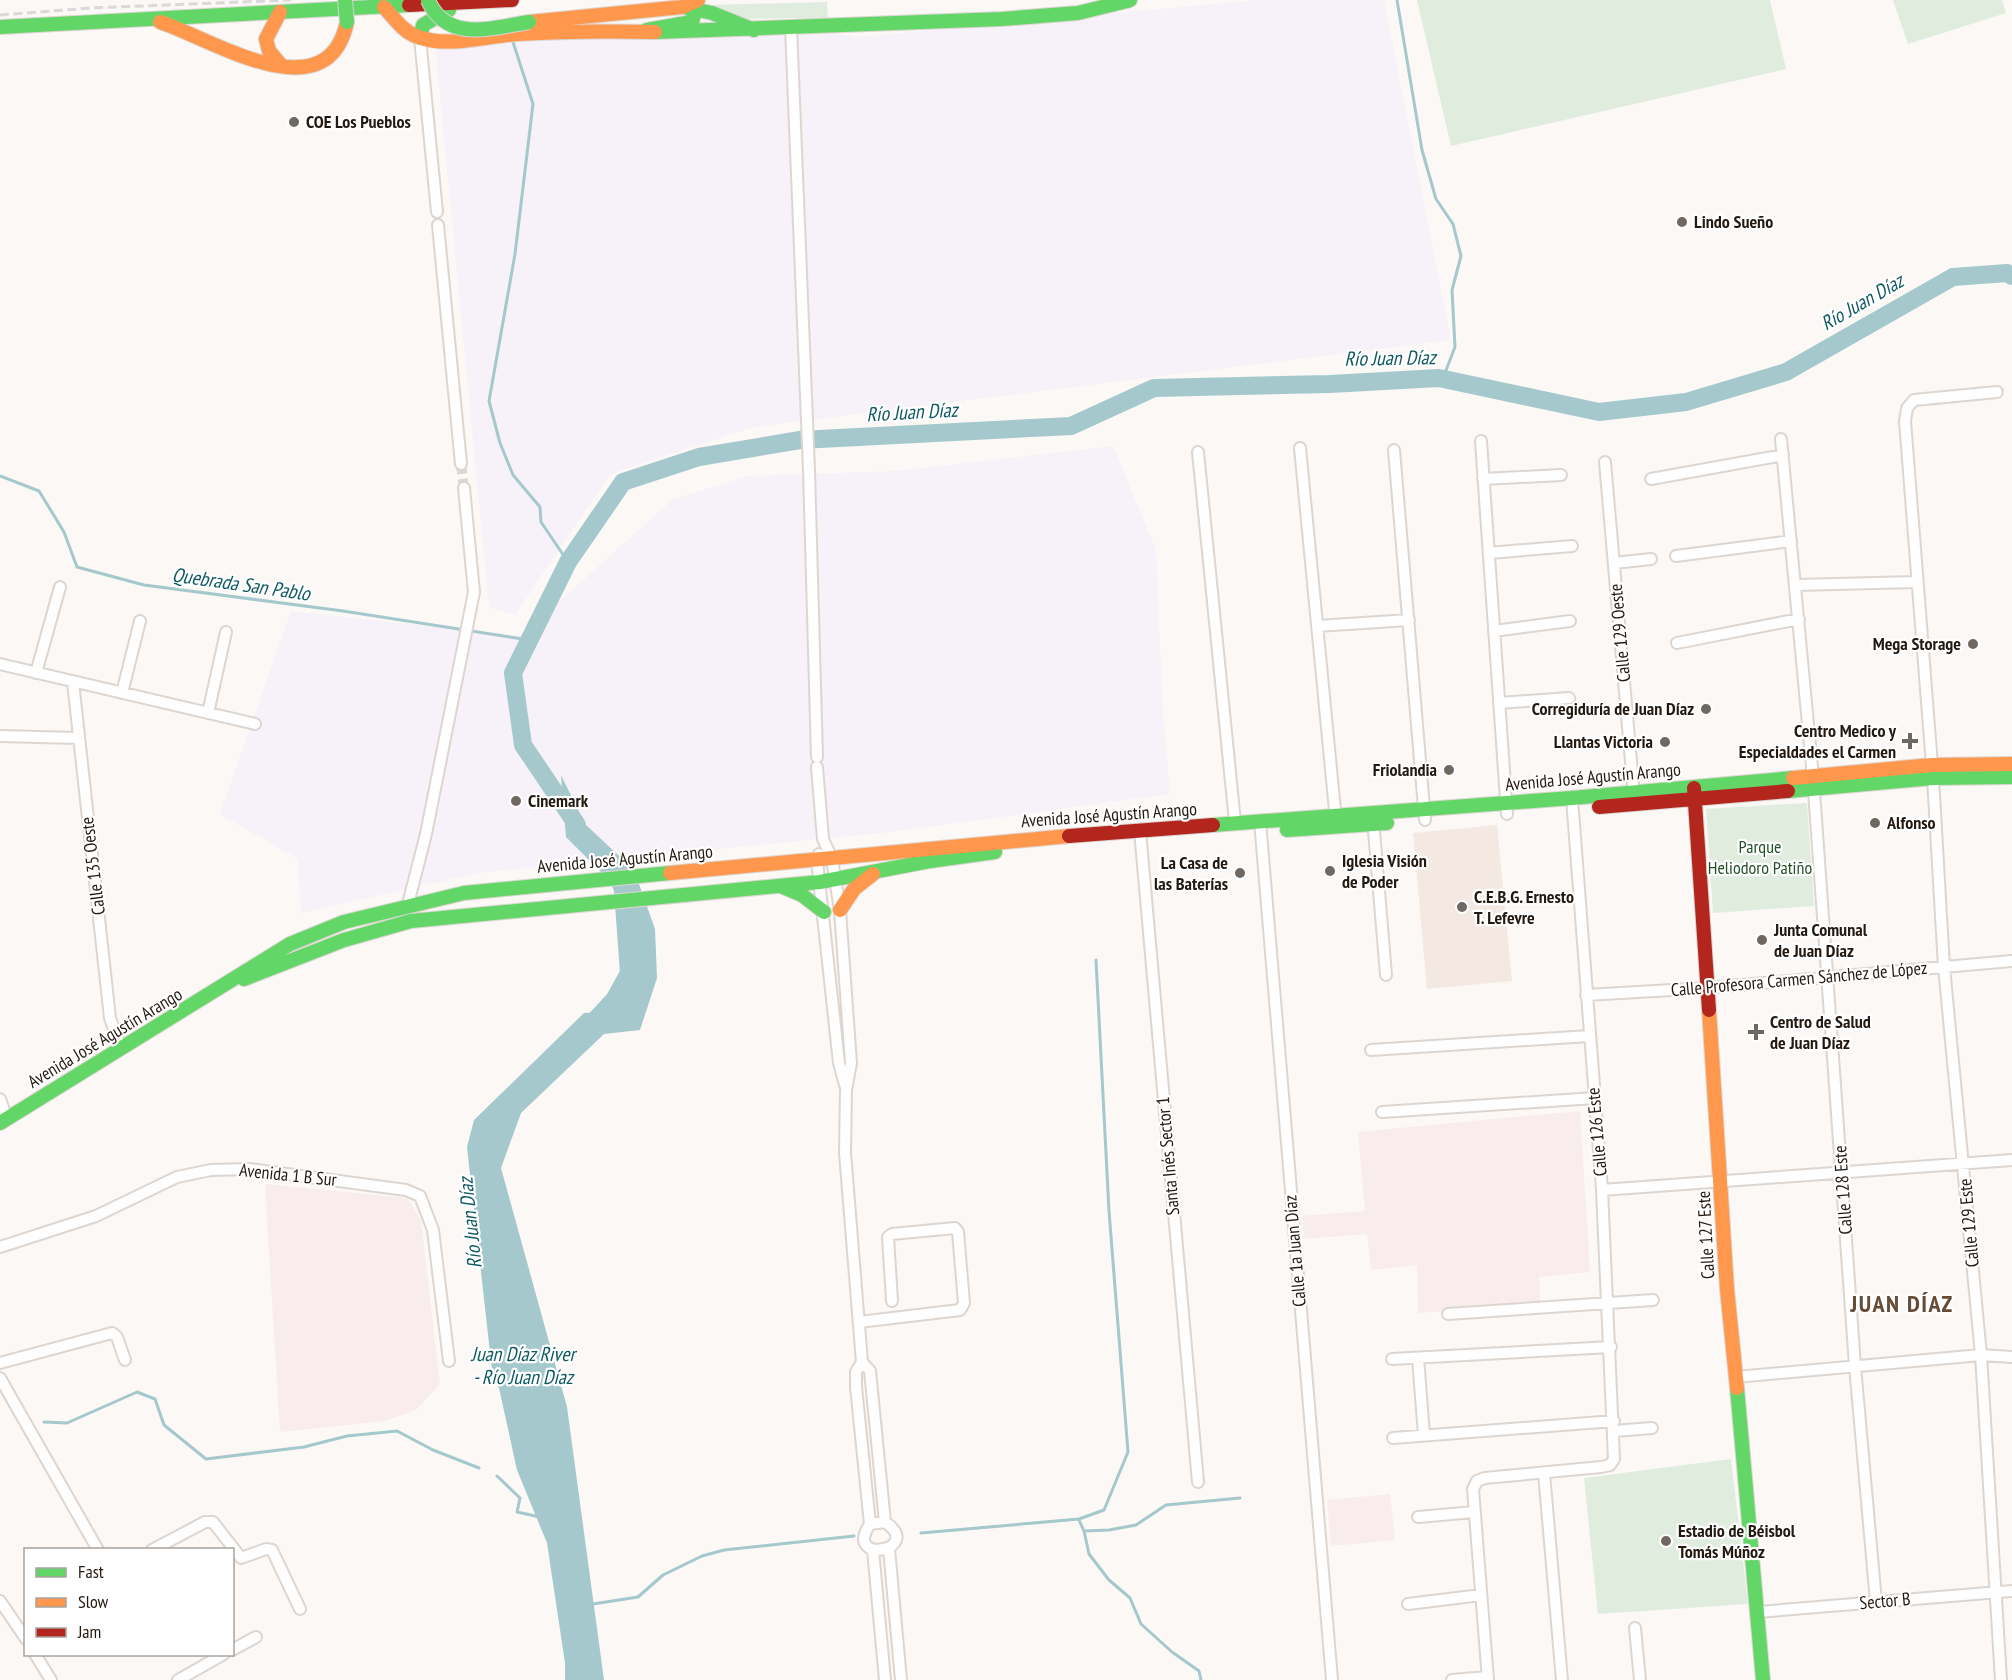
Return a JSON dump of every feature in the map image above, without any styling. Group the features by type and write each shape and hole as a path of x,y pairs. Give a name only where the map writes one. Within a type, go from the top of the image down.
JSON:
{"main road":[{"path":"149,19 187,31 258,63 312,64 336,53 346,35 345,0"},
{"path":"428,0 437,19 452,28 476,29 684,6 694,15 692,22 647,30"},
{"path":"0,27 512,0"},
{"path":"632,0 707,9 733,23 754,30"},
{"path":"420,38 423,25 440,13 479,1"},
{"path":"384,7 408,33 420,38 448,41 514,34 647,30 687,33 1078,13 1129,1"},
{"path":"280,12 265,37 266,48 280,65"},
{"name":"Avenida José Agustín Arango","path":"228,983 375,930 411,921 820,882 930,861 1140,836 1572,804 2012,764"},
{"name":"Avenida José Agustín Arango","path":"1932,772 2012,777"},
{"name":"Calle 127 Este","path":"1694,793 1736,1377 1763,1680"},
{"name":"Avenida José Agustín Arango","path":"3,1121 273,954 317,932 408,904 464,892 817,861 947,846 1140,836 1235,822 1260,826"},
{"path":"840,910 854,889 874,872"},
{"path":"779,886 802,895 824,912"},
{"path":"375,930 395,918 408,904 421,914 441,919"}],"street":[{"path":"791,27 809,470 817,762 823,839 817,861 839,1063 846,1090"},
{"path":"420,38 437,212"},
{"path":"438,225 461,464"},
{"name":"Calle 129 Este","path":"1997,392 1914,400 1907,408 1905,421 1932,772 1944,967 1981,1355 2001,1680"},
{"name":"Calle 128 Este","path":"1781,439 1814,783 1855,1366 1876,1602"},
{"path":"1481,441 1507,808"},
{"path":"1300,448 1336,821"},
{"path":"1394,450 1424,814"},
{"path":"1198,452 1235,822"},
{"path":"1651,479 1783,455"},
{"name":"Calle 129 Oeste","path":"1605,462 1634,798"},
{"path":"1483,479 1561,475"},
{"path":"408,904 426,834 474,592 464,488"},
{"path":"1676,556 1791,541"},
{"path":"1489,553 1572,546"},
{"path":"1614,563 1652,560"},
{"path":"1796,585 1917,582"},
{"path":"36,673 60,587"},
{"path":"1677,643 1799,619"},
{"path":"1317,626 1409,620"},
{"path":"122,693 140,621"},
{"path":"1494,632 1570,621"},
{"path":"208,713 226,632"},
{"path":"0,664 255,724"},
{"name":"Calle 135 Oeste","path":"73,682 110,1018 122,1048"},
{"path":"1499,703 1569,698"},
{"path":"0,736 78,738"},
{"name":"Calle 126 Este","path":"1544,1473 1610,1465 1614,1459 1611,1347 1602,1191 1572,804"},
{"path":"1373,818 1386,975"},
{"name":"Calle 1a Juan Díaz","path":"1260,826 1332,1680"},
{"name":"Santa Inés Sector 1","path":"1140,836 1198,1482"},
{"path":"823,839 832,859 840,910 851,1063 846,1090 845,1153 862,1362 856,1372 856,1387 870,1524 865,1536 867,1544 873,1550 881,1552 889,1549 896,1534 892,1527 885,1522 870,1524"},
{"name":"Calle Profesora Carmen Sánchez de López","path":"1586,995 1707,988 2012,961"},
{"path":"1371,1050 1589,1036"},
{"path":"1382,1112 1595,1098"},
{"path":"0,1099 3,1121"},
{"path":"1602,1191 2012,1160"},
{"name":"Avenida 1 B Sur","path":"0,1247 96,1216 177,1178 204,1171 249,1169 406,1190 420,1196 431,1222 449,1361"},
{"path":"859,1322 960,1310 964,1303 958,1232 955,1228 892,1234 888,1237 892,1301"},
{"path":"1448,1314 1653,1300"},
{"path":"0,1363 112,1334 117,1338 125,1360"},
{"path":"1392,1359 1611,1347"},
{"path":"1736,1377 1981,1355 2012,1357"},
{"path":"1419,1358 1424,1436"},
{"path":"862,1362 870,1371 885,1522"},
{"path":"0,1378 97,1548"},
{"path":"1393,1438 1614,1426 1652,1428"},
{"path":"1452,1680 1488,1678 1473,1489 1477,1481 1485,1478 1544,1473 1562,1680"},
{"path":"1418,1517 1474,1512"},
{"path":"156,1548 206,1521 213,1522 233,1548"},
{"path":"234,1549 241,1558 266,1549 272,1550 300,1610"},
{"path":"889,1549 902,1680"},
{"path":"873,1550 885,1680"},
{"name":"Sector B","path":"1758,1612 2012,1591"},
{"path":"1408,1604 1481,1595"},
{"path":"0,1601 22,1625"},
{"path":"1635,1628 1640,1680"},
{"path":"234,1649 256,1636"},
{"path":"36,1656 51,1680"},
{"path":"178,1680 220,1656"}],"shaded area":[{"path":"1257,0 1384,0 1451,340 754,427 610,474 515,615 489,607 435,43 790,26 860,37"},
{"path":"1113,446 1156,550 1163,712 1170,794 890,832 479,873 301,913 298,859 220,814 291,611 521,636 672,500 747,476 897,471"},
{"name":"C.E.B.G. Ernesto T. Lefevre","path":"1497,825 1512,981 1427,989 1413,833"},
{"path":"1580,1111 1590,1272 1539,1277 1540,1304 1418,1313 1417,1265 1371,1270 1367,1234 1304,1239 1302,1216 1365,1211 1358,1132"},
{"path":"265,1184 407,1198 421,1220 440,1384 416,1410 385,1421 280,1432"},
{"path":"1390,1494 1395,1540 1331,1546 1327,1500"}],"green space":[{"path":"1417,0 1770,0 1786,69 1451,146"},
{"path":"1893,0 2002,0 2006,13 1908,44"},
{"path":"827,2 828,21 793,18 741,19 708,5"},
{"name":"Parque Heliodoro Patiño","path":"1807,803 1814,906 1713,913 1706,809"},
{"name":"Estadio de Béisbol Tomás Múñoz","path":"1731,1459 1748,1604 1598,1614 1584,1478"}],"water":[{"name":"Juan Díaz River - Río Juan Díaz","path":"561,775 585,824 634,870 655,929 657,978 640,1030 604,1034 521,1113 501,1168 567,1407 604,1680 565,1680 565,1663 547,1543 517,1470 499,1388 493,1379 467,1147 474,1120 584,1013 607,1012 634,983 633,927 608,879 566,837"}],"waterway":[{"path":"1397,0 1422,150 1436,199 1453,224 1461,256 1452,290 1455,347 1443,378"},
{"path":"513,42 533,104 515,254 489,401 500,443 513,475 540,507 541,522 568,562"},
{"name":"Río Juan Díaz","path":"577,825 523,745 513,673 568,562 623,482 699,457 800,440 1071,426 1154,388 1330,384 1439,378 1599,412 1686,402 1786,372 1953,277 2007,273 2012,276"},
{"name":"Quebrada San Pablo","path":"0,476 39,491 64,532 77,567 144,585 343,611 529,640"},
{"name":"Río Juan Díaz","path":"586,1030 614,1000 629,973 623,890"},
{"path":"921,1533 1079,1519 1104,1510 1128,1452 1109,1211 1096,960"},
{"path":"44,1422 67,1423 137,1392 155,1399 164,1425 206,1459 304,1447 347,1436 397,1431 433,1450 479,1468"},
{"path":"497,1476 520,1498 517,1512 540,1517"},
{"path":"1079,1520 1084,1531 1109,1530 1136,1525 1166,1505 1240,1498"},
{"path":"1084,1531 1089,1554 1109,1580 1130,1598 1141,1624 1172,1652 1199,1671 1201,1680"},
{"path":"593,1604 638,1597 663,1575 702,1556 724,1550 854,1536"}],"tunnel":[{"path":"461,464 464,488"}],"railway":[{"path":"0,15 91,8 291,0"}],"traffic: fast":[{"path":"345,0 347,22"},
{"path":"428,0 436,14 446,22 458,27 486,29 529,22"},
{"path":"655,32 1002,19 1078,13 1127,1"},
{"path":"0,27 409,5"},
{"path":"684,7 712,13 754,30"},
{"path":"647,30 692,22 694,15 690,8"},
{"path":"420,38 423,25 449,10"},
{"path":"1788,791 1933,778 2012,777"},
{"path":"1213,825 1572,798 1793,778"},
{"path":"1287,830 1387,823"},
{"path":"244,979 344,940 411,921 820,882 930,861 995,852"},
{"path":"0,1123 290,944 344,922 464,893 670,873"},
{"path":"783,887 802,895 824,912"},
{"path":"1737,1388 1763,1680"}],"traffic: slow":[{"path":"529,22 682,7 698,0"},
{"path":"384,7 408,32 430,40 455,41 535,33 655,32"},
{"path":"280,12 266,39 269,51 281,65"},
{"path":"160,22 237,54 265,63 293,67 317,64 335,49 347,22"},
{"path":"1793,778 1932,765 2012,764"},
{"path":"670,873 1069,836"},
{"path":"840,910 854,889 873,874"},
{"path":"1709,1010 1727,1289 1737,1388"}],"traffic: jam":[{"path":"409,5 512,0"},
{"path":"1694,788 1709,1010"},
{"path":"1599,807 1788,791"},
{"path":"1069,836 1213,825"}],"place":[{"name":"COE Los Pueblos","path":"294,122"},
{"name":"Lindo Sueño","path":"1682,222"},
{"name":"Mega Storage","path":"1973,644"},
{"name":"Corregiduría de Juan Díaz","path":"1706,709"},
{"name":"Centro Medico y Especialdades el Carmen","path":"1910,741"},
{"name":"Llantas Victoria","path":"1665,742"},
{"name":"Friolandia","path":"1449,770"},
{"name":"Cinemark","path":"516,801"},
{"name":"Alfonso","path":"1875,823"},
{"name":"Iglesia Visión de Poder","path":"1330,871"},
{"name":"La Casa de las Baterías","path":"1240,873"},
{"name":"C.E.B.G. Ernesto T. Lefevre","path":"1462,907"},
{"name":"Junta Comunal de Juan Díaz","path":"1762,940"},
{"name":"Centro de Salud de Juan Díaz","path":"1756,1032"},
{"name":"Estadio de Béisbol Tomás Múñoz","path":"1666,1541"}],"district":[{"name":"JUAN DÍAZ","path":"1902,1304"}]}
